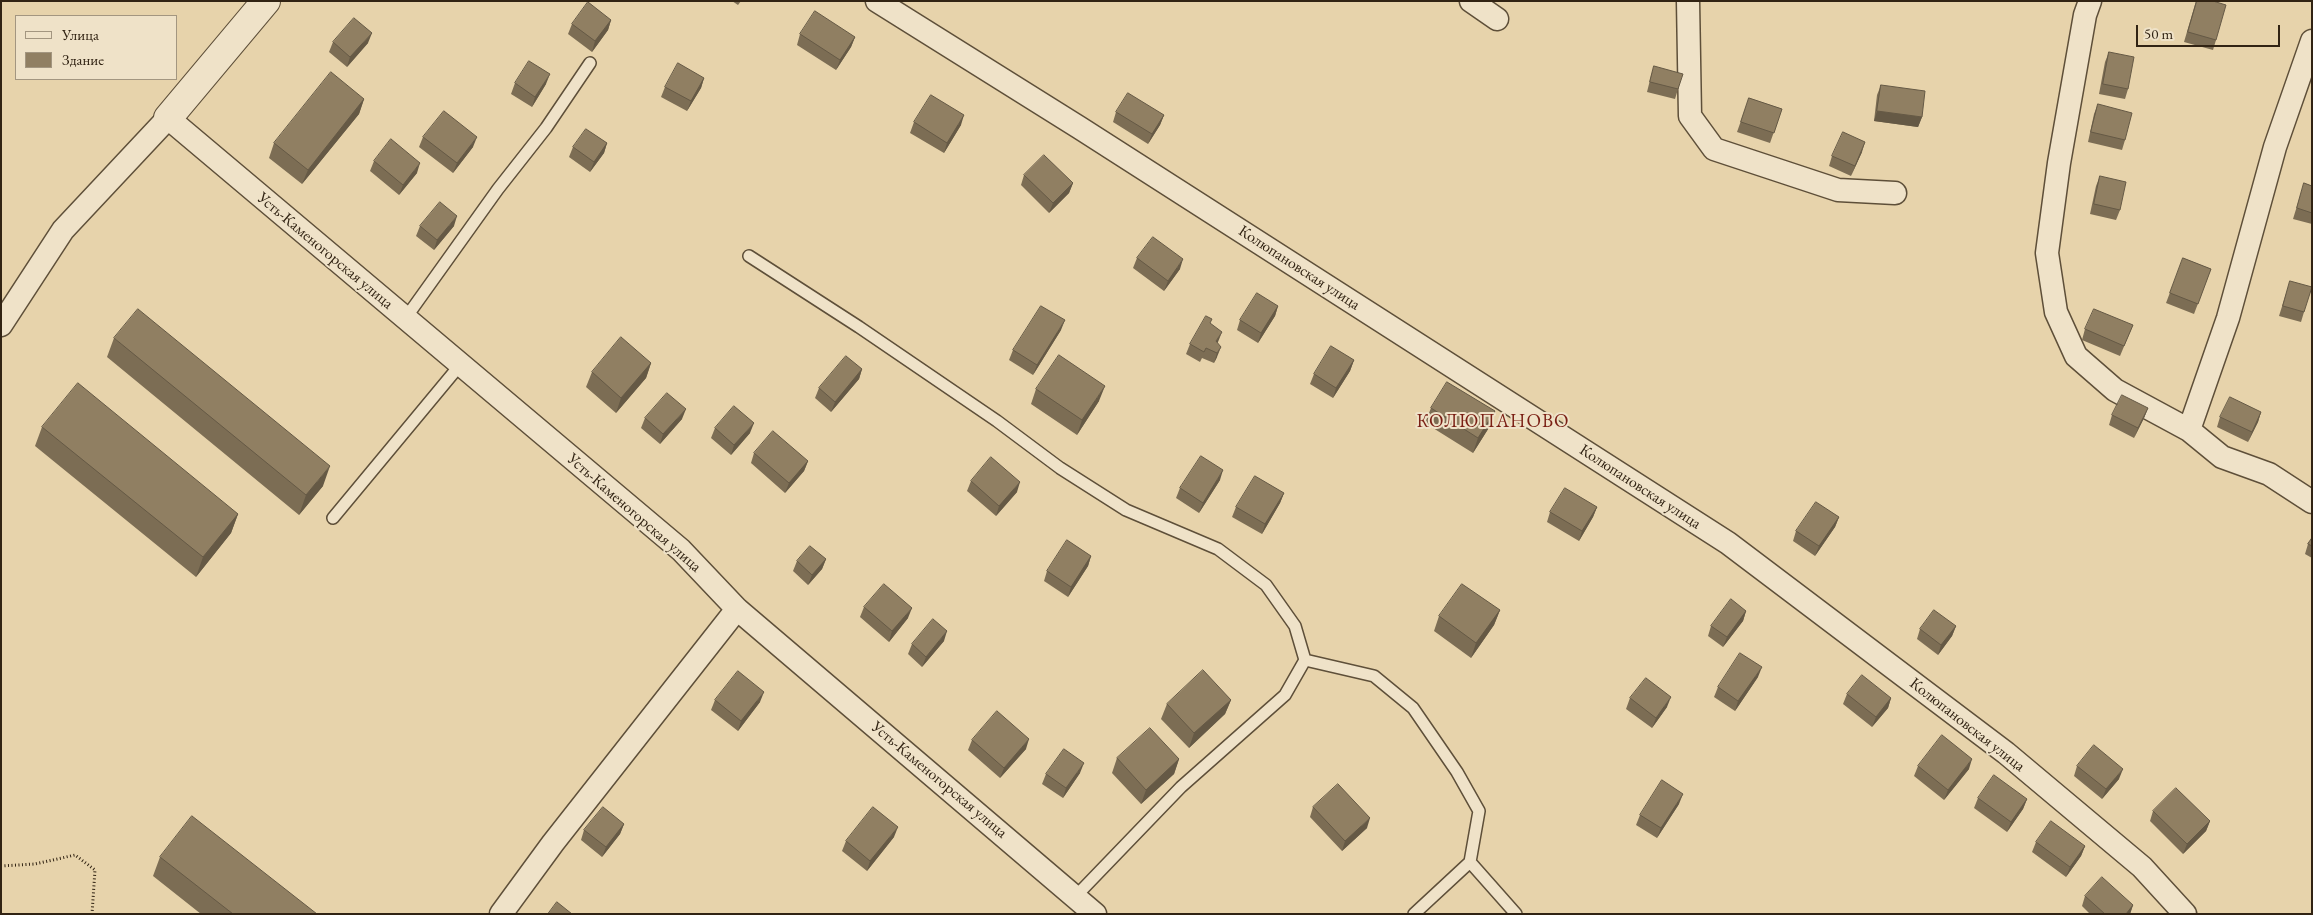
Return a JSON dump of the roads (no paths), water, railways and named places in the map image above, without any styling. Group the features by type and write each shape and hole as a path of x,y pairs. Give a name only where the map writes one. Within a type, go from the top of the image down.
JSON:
{"street":[{"path":"1,325 63,230 168,118 266,1"},
{"name":"Колюпановская улица","path":"877,1 1080,128 1728,543 2006,753 2142,867 2186,914"},
{"path":"1471,1 1497,19"},
{"path":"1688,1 1690,116 1714,149 1838,190 1896,193"},
{"path":"2090,1 2085,15 2059,163 2047,253 2056,312 2076,356 2115,390 2189,430 2222,457 2269,474 2312,502"},
{"path":"2189,430 2228,318 2275,147 2312,41"},
{"name":"Усть-Каменогорская улица","path":"168,118 681,550 738,609 1095,914"},
{"path":"501,914 553,844 738,609"}],"lane":[{"path":"405,319 498,189 546,128 590,63"},
{"path":"749,256 859,327 997,421 1060,468 1109,500 1126,510 1218,549 1266,585 1295,626 1305,660 1285,695 1181,787 1076,896"},
{"path":"333,518 460,365"},
{"path":"1305,660 1374,676 1413,708 1458,772 1479,811 1470,862 1414,914"},
{"path":"1470,862 1516,914"}],"district":[{"name":"КОЛЮПАНОВО","path":"1493,422"}]}
